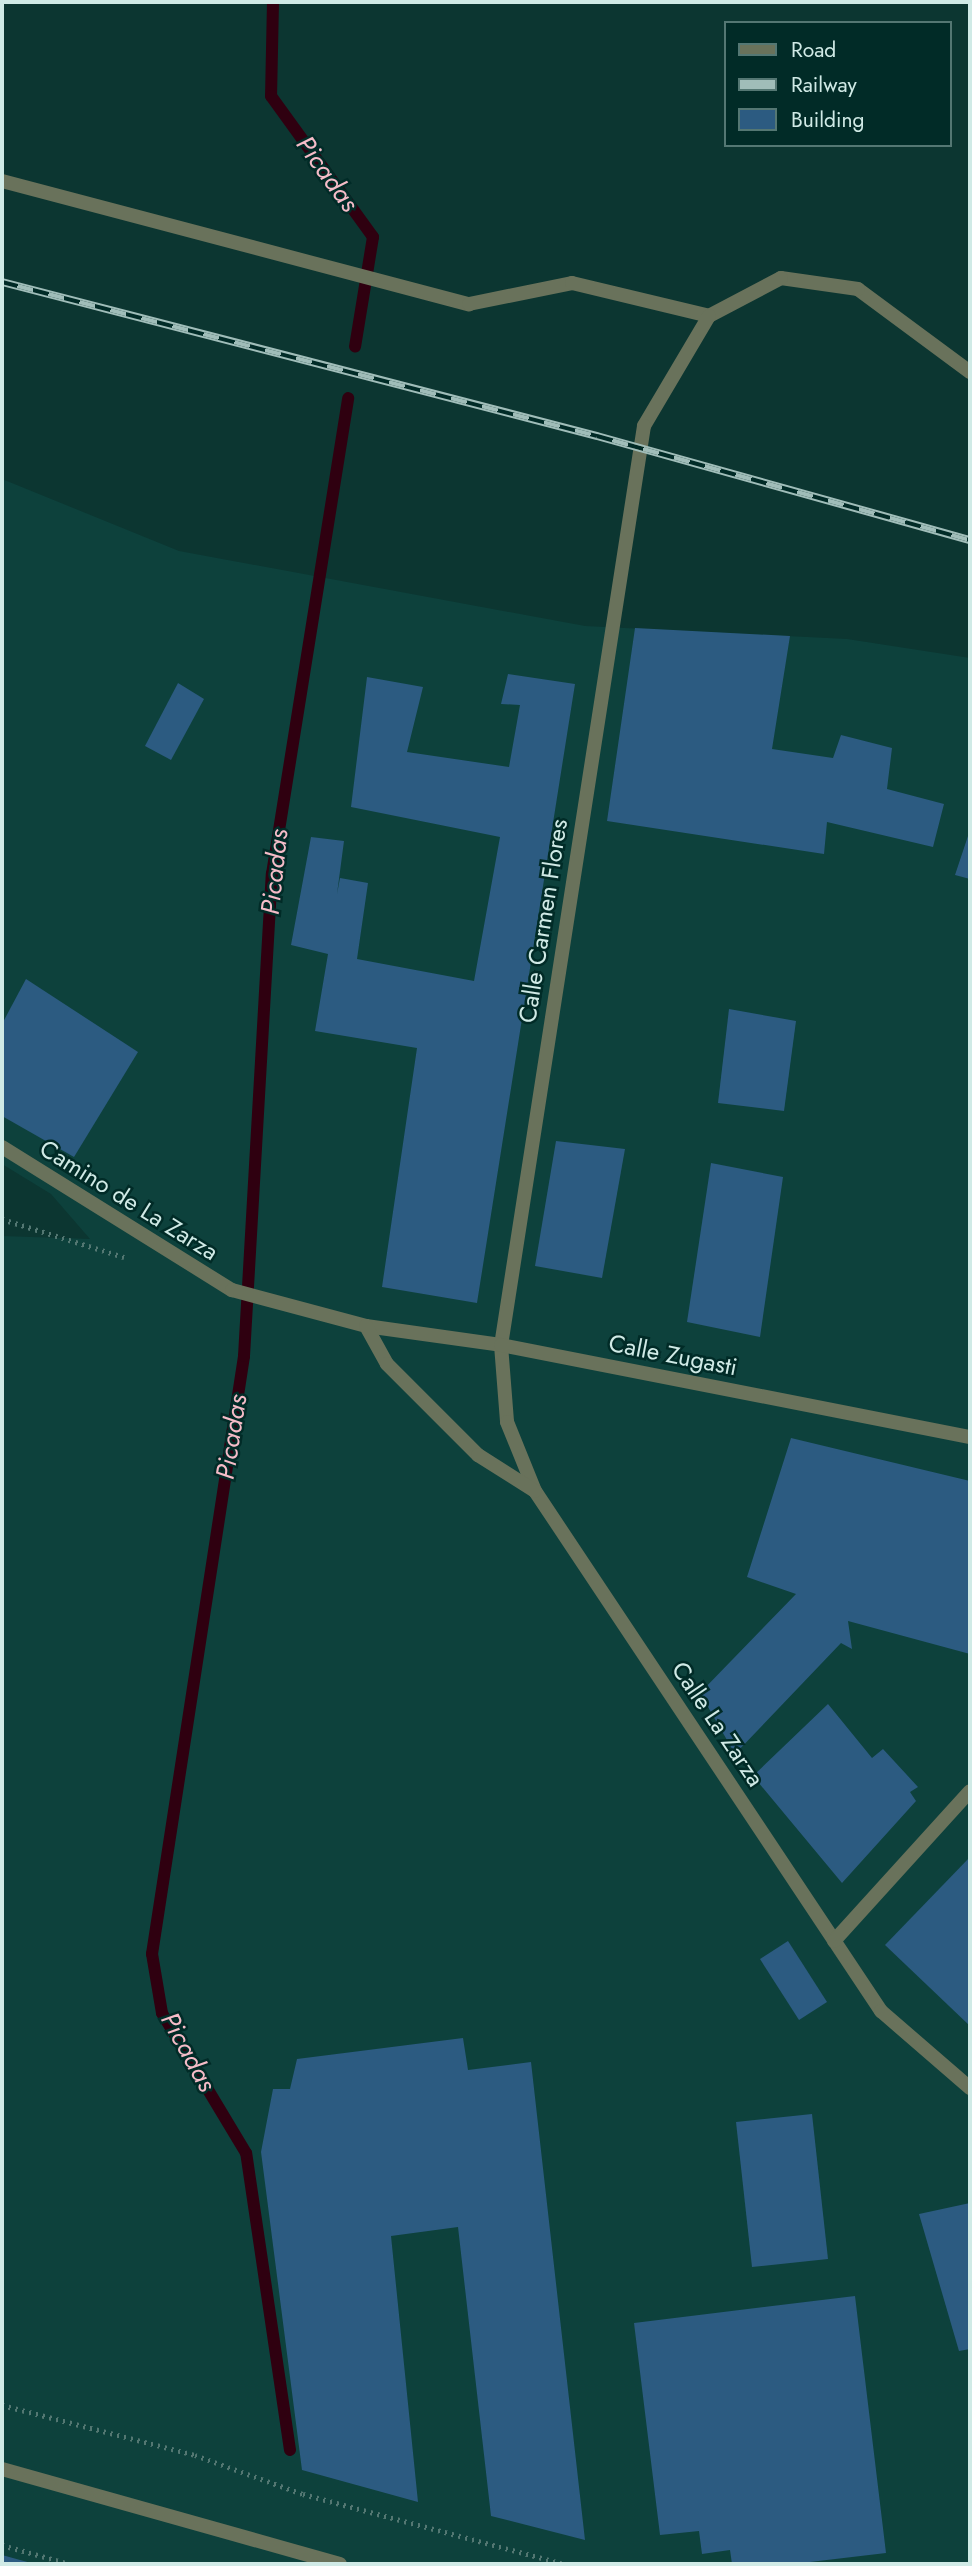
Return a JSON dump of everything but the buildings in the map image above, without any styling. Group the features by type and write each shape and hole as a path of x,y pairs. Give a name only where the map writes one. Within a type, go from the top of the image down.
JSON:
{"street":[{"path":"2,181 469,304 572,283 709,316 781,278 858,289 970,372"},
{"name":"Calle Carmen Flores","path":"501,1345 629,504 644,426 709,316"},
{"name":"Camino de La Zarza","path":"2,1147 232,1290"},
{"name":"Calle Zugasti","path":"232,1290 366,1326 501,1345 970,1437"},
{"path":"366,1326 387,1364 478,1455 535,1491"},
{"name":"Calle La Zarza","path":"501,1345 507,1422 535,1491 881,2011 970,2088"},
{"path":"834,1941 970,1791"},
{"path":"2,2469 340,2564"}],"path":[{"path":"2,1219 130,1259"},
{"path":"2,2405 195,2455 303,2494 565,2564"},
{"path":"2,2545 70,2564"}],"shaded area":[{"path":"2,479 179,551 585,626 847,639 970,658 970,2564 2,2564 2,1236 90,1239 51,1194 2,1164"}],"waterway":[{"name":"Picadas","path":"273,2 271,96 373,237 355,347"},
{"name":"Picadas","path":"290,2450 246,2153 162,2013 152,1954 244,1356 272,874 348,398"}],"railway":[{"path":"2,282 597,436 970,540"}]}
